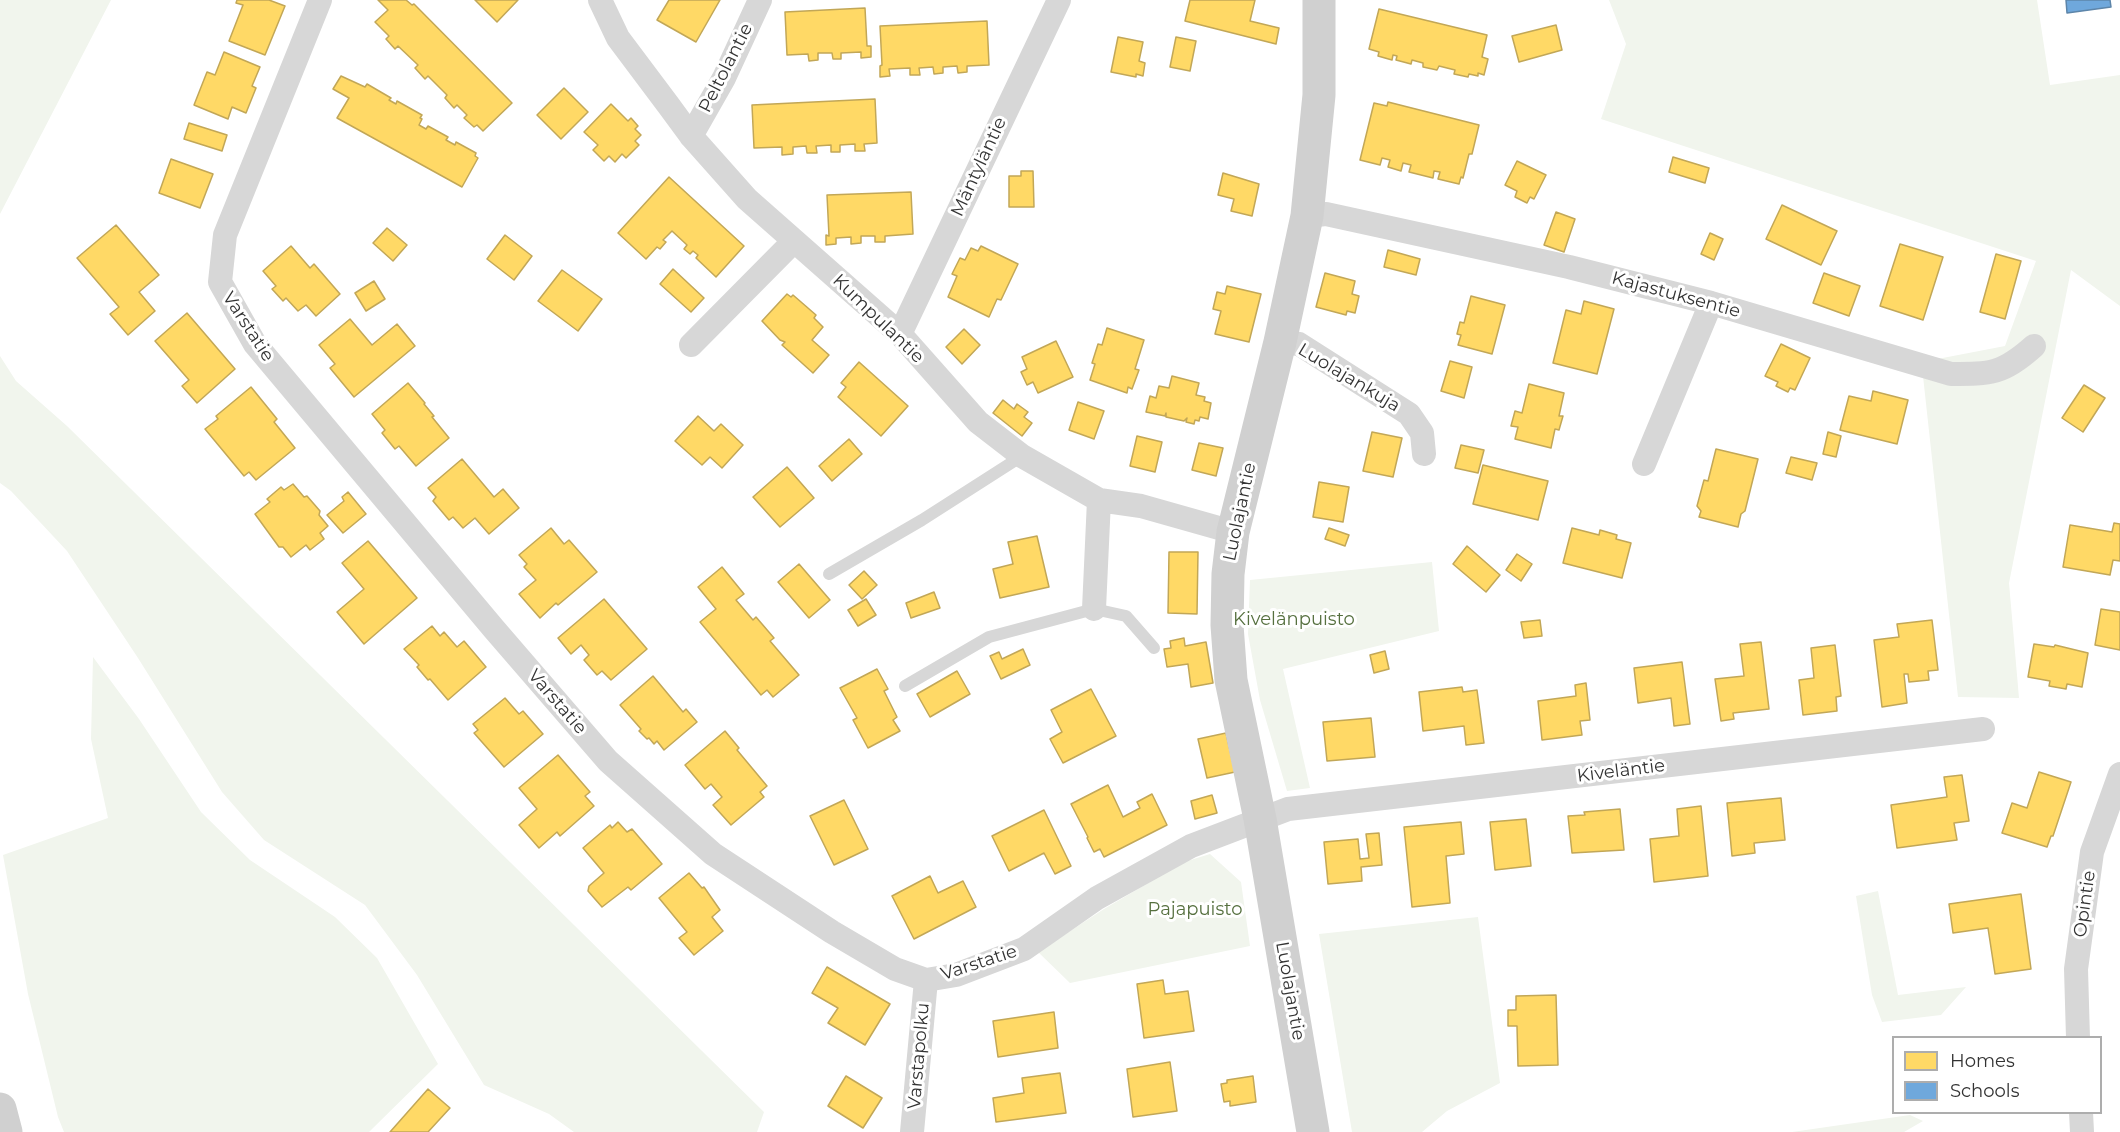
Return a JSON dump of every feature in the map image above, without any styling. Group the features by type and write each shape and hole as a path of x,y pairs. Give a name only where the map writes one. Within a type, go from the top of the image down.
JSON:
{"main road":[{"name":"Luolajantie","path":"1314,1132 1260,819 1231,680 1227,625 1228,574 1233,532 1280,342 1307,216 1319,95 1319,0"},
{"path":"0,1109 6,1132"}],"street":[{"name":"Varstatie","path":"320,0 225,235 220,282 255,344 494,629 608,761 713,854 832,932 895,969 926,980 956,975 1024,949 1097,898 1191,846 1260,819"},
{"name":"Kumpulantie","path":"600,0 618,38 691,136 747,199 900,334 978,422 1022,456 1099,500 1141,506 1233,532"},
{"name":"Peltolantie","path":"691,136 724,78 760,0"},
{"name":"Mäntyläntie","path":"900,334 1059,0"},
{"name":"Kajastuksentie","path":"1307,216 1326,214 1535,259 1711,303 1951,374 1986,374 2015,363 2034,346"},
{"path":"690,345 794,241"},
{"path":"1644,464 1711,303"},
{"name":"Luolajankuja","path":"1280,342 1299,344 1409,414 1422,433 1424,454"},
{"path":"1094,609 1099,500"},
{"name":"Kiveläntie","path":"1260,819 1288,809 1983,729"},
{"name":"Opintie","path":"2078,1036 2076,969 2092,852 2120,774"},
{"name":"Varstapolku","path":"912,1132 926,980"},
{"path":"2081,1114 2082,1132"}],"lane":[{"path":"829,574 922,520 1022,456"},
{"path":"905,686 989,637 1094,609 1126,616 1154,648"}],"green space":[{"path":"0,0 111,0 0,214"},
{"path":"1609,0 2037,0 2050,85 2120,75 2120,306 2071,270 2009,583 2019,698 1958,697 1923,376 1927,361 2005,346 2036,261 1601,119 1626,44"},
{"path":"0,356 16,381 67,426 764,1112 757,1132 574,1132 549,1114 484,1085 417,975 365,905 264,840 222,792 138,658 67,551 11,491 0,483"},
{"name":"Kivelänpuisto","path":"1432,562 1439,631 1283,669 1310,788 1287,791 1260,700 1248,634 1250,580"},
{"path":"93,657 139,719 201,812 250,860 335,917 377,958 438,1064 369,1132 64,1132 58,1117 28,994 3,855 108,818 91,739"},
{"name":"Pajapuisto","path":"1210,854 1241,882 1250,946 1070,983 1038,952 1104,909 1184,862"},
{"path":"1878,891 1898,995 1966,987 1941,1015 1882,1022 1872,995 1856,896"},
{"path":"1478,917 1500,1083 1447,1111 1422,1132 1352,1132 1319,934"},
{"path":"1910,1115 1923,1121 1904,1132 1792,1132"}],"building: Homes":[{"path":"237,0 269,0 285,6 265,55 229,41 243,5 236,3"},
{"path":"378,0 406,0 414,4 512,103 483,131 477,125 474,127 464,118 467,115 457,105 454,108 445,98 447,95 428,76 425,79 415,68 418,65 398,46 395,49 386,39 389,36 375,22 388,10"},
{"path":"475,0 518,0 497,22"},
{"path":"669,0 720,0 696,42 657,20"},
{"path":"1190,0 1255,0 1250,21 1279,28 1276,44 1185,21"},
{"path":"865,8 867,46 871,46 871,57 861,58 861,52 841,53 841,59 833,59 832,53 818,53 818,60 809,61 808,54 787,55 785,12"},
{"path":"1379,9 1487,35 1482,57 1488,59 1484,75 1469,74 1468,77 1454,74 1455,70 1439,66 1437,70 1423,67 1423,63 1412,60 1411,64 1396,60 1397,56 1393,55 1392,60 1378,56 1379,52 1369,49"},
{"path":"987,21 989,65 967,66 967,72 958,73 957,66 943,67 943,73 934,74 933,67 919,68 920,75 910,75 910,68 889,69 890,76 880,77 880,66 882,65 880,26"},
{"path":"1556,25 1562,50 1519,62 1512,36"},
{"path":"1118,37 1143,42 1139,61 1145,63 1143,76 1136,74 1136,77 1111,72"},
{"path":"1176,37 1196,41 1190,71 1170,67"},
{"path":"224,52 260,67 252,86 256,88 246,113 232,107 228,119 194,105 207,72 215,75"},
{"path":"341,76 365,87 367,84 391,98 389,100 396,104 397,101 422,115 419,125 426,129 428,126 448,137 446,140 455,145 456,142 476,153 475,156 478,158 462,187 337,118 349,98 333,89"},
{"path":"564,88 588,112 561,139 537,115"},
{"path":"875,99 877,143 864,144 865,151 855,151 855,144 840,145 840,152 831,152 831,145 816,146 817,153 807,153 806,146 793,147 793,154 782,155 782,147 754,148 752,105"},
{"path":"1388,102 1479,125 1472,154 1469,154 1463,178 1461,177 1459,184 1438,179 1440,172 1434,171 1433,178 1409,172 1411,165 1403,163 1401,171 1388,167 1390,160 1382,158 1380,165 1360,160 1374,103 1387,106"},
{"path":"611,104 628,121 631,118 638,126 635,129 641,135 635,141 639,145 626,158 622,154 615,162 609,156 604,161 593,150 598,145 584,132"},
{"path":"189,123 227,135 222,151 184,139"},
{"path":"1673,157 1709,168 1705,183 1669,172"},
{"path":"171,159 213,174 200,208 159,193"},
{"path":"1517,161 1546,175 1534,199 1530,197 1527,203 1515,197 1517,191 1505,185"},
{"path":"1021,171 1033,171 1034,207 1009,207 1009,176 1021,176"},
{"path":"1223,173 1259,184 1252,216 1231,211 1234,199 1218,195"},
{"path":"669,177 744,246 716,277 696,258 698,255 693,251 690,254 684,249 687,245 672,231 663,240 666,242 660,249 657,247 646,259 618,233"},
{"path":"911,192 913,234 885,236 885,242 875,242 875,236 861,236 861,243 851,244 851,237 836,238 836,244 826,245 826,235 829,236 827,195"},
{"path":"1782,205 1837,231 1821,265 1766,239"},
{"path":"1556,212 1575,219 1564,252 1544,245"},
{"path":"116,225 159,275 139,292 155,311 128,335 110,314 119,307 77,258"},
{"path":"387,228 407,245 393,261 373,243"},
{"path":"1710,233 1723,239 1714,260 1701,254"},
{"path":"505,235 532,256 514,280 487,259"},
{"path":"1900,244 1943,257 1923,320 1880,306"},
{"path":"291,246 310,268 314,264 340,294 316,316 306,305 298,311 286,298 283,301 272,289 276,286 263,271"},
{"path":"981,246 1018,264 1001,300 997,299 989,317 948,297 957,276 952,274 960,258 965,260 971,248 978,251"},
{"path":"1388,250 1420,259 1416,275 1384,267"},
{"path":"1996,254 2021,261 2005,319 1980,312"},
{"path":"673,269 704,298 691,312 660,284"},
{"path":"562,270 602,299 578,331 538,301"},
{"path":"1325,273 1355,281 1352,294 1359,296 1355,313 1347,311 1346,315 1316,307"},
{"path":"1824,273 1860,286 1849,316 1813,303"},
{"path":"374,281 385,299 366,311 355,293"},
{"path":"1227,286 1261,294 1249,342 1215,334 1221,311 1213,309 1217,292 1225,294"},
{"path":"787,294 791,297 793,295 816,315 814,318 823,327 812,340 829,355 813,373 782,345 785,342 780,340 762,321"},
{"path":"1471,296 1505,305 1492,354 1458,345 1461,335 1457,334 1460,322 1464,323"},
{"path":"1584,301 1614,309 1597,374 1553,363 1566,310 1581,314"},
{"path":"187,313 235,369 197,403 182,386 189,380 155,341"},
{"path":"350,319 372,345 397,324 415,346 354,397 330,368 335,364 319,345"},
{"path":"1107,328 1144,340 1135,369 1139,370 1132,389 1128,387 1127,393 1090,380 1098,344 1102,345"},
{"path":"964,329 980,345 962,364 946,347"},
{"path":"1056,341 1073,377 1038,393 1033,382 1027,385 1021,372 1027,369 1022,357"},
{"path":"1781,344 1810,358 1795,390 1790,388 1788,392 1776,386 1778,382 1765,376"},
{"path":"1450,361 1472,367 1464,398 1441,391"},
{"path":"859,362 908,406 881,436 838,397 846,387 841,383"},
{"path":"1172,376 1199,383 1196,395 1205,397 1204,401 1211,403 1208,419 1200,417 1199,421 1195,420 1194,424 1186,422 1187,418 1184,421 1166,417 1166,413 1165,416 1146,412 1150,396 1156,398 1159,386 1169,388"},
{"path":"408,383 449,438 416,466 399,446 395,449 382,433 385,430 372,414"},
{"path":"1529,384 1564,393 1559,416 1563,416 1559,430 1555,429 1551,448 1515,439 1518,427 1511,426 1515,411 1522,413"},
{"path":"2084,385 2105,398 2083,432 2062,418"},
{"path":"251,387 277,419 274,422 295,448 256,480 249,472 244,476 205,429 218,419 216,416"},
{"path":"1873,391 1908,400 1897,444 1840,430 1849,396 1871,401"},
{"path":"1003,400 1014,409 1017,404 1028,412 1024,417 1032,423 1022,436 993,413"},
{"path":"1078,402 1104,411 1094,439 1069,430"},
{"path":"698,416 714,431 721,424 743,445 722,468 710,457 702,465 675,441"},
{"path":"1372,432 1402,438 1393,477 1363,471"},
{"path":"1828,432 1841,436 1836,457 1823,454"},
{"path":"1137,436 1162,442 1155,472 1130,466"},
{"path":"849,439 862,454 832,481 819,466"},
{"path":"1199,443 1223,448 1216,476 1192,470"},
{"path":"1461,445 1484,450 1478,473 1455,468"},
{"path":"1716,449 1758,459 1745,511 1741,514 1738,527 1699,517 1701,511 1697,506 1704,480 1708,481"},
{"path":"1791,457 1817,463 1812,480 1786,473"},
{"path":"462,459 494,497 503,489 519,508 489,534 475,518 463,528 453,517 449,520 433,501 436,497 428,488"},
{"path":"1483,465 1548,481 1538,520 1473,504"},
{"path":"787,467 814,498 780,527 753,497"},
{"path":"1319,482 1349,487 1343,522 1313,517"},
{"path":"293,484 320,511 319,515 328,526 320,533 324,539 310,550 306,545 291,557 283,547 279,547 255,514 270,502 267,499 281,487 284,490"},
{"path":"348,492 366,514 343,533 327,515 344,501 342,497"},
{"path":"2114,523 2120,524 2120,561 2113,560 2110,575 2063,567 2070,525 2112,532"},
{"path":"551,528 564,544 569,540 597,572 540,618 519,594 536,580 524,567 527,564 519,555"},
{"path":"1329,528 1349,535 1345,546 1325,539"},
{"path":"1572,528 1599,535 1600,530 1617,535 1616,539 1631,543 1622,578 1563,563"},
{"path":"1037,536 1049,587 1000,598 993,569 1013,564 1008,542"},
{"path":"368,541 417,598 364,644 337,612 364,589 342,563"},
{"path":"1467,546 1500,575 1486,592 1453,564"},
{"path":"1169,552 1198,552 1197,614 1168,613"},
{"path":"1517,554 1532,564 1521,581 1506,570"},
{"path":"799,564 830,600 809,618 778,582"},
{"path":"722,567 744,594 736,600 753,620 756,617 774,638 770,641 799,675 773,697 767,690 761,695 700,622 716,609 698,587"},
{"path":"864,571 877,585 862,599 849,585"},
{"path":"934,592 940,608 911,618 906,603"},
{"path":"604,599 647,649 611,680 602,671 597,675 584,660 589,655 581,645 571,654 558,638"},
{"path":"866,599 876,615 858,626 848,610"},
{"path":"2101,609 2120,612 2120,650 2095,645"},
{"path":"1540,620 1542,636 1524,638 1521,622"},
{"path":"1932,620 1938,670 1928,671 1929,680 1909,682 1908,674 1904,674 1907,703 1882,707 1874,640 1899,637 1897,624"},
{"path":"432,626 440,636 444,632 457,647 464,641 486,667 448,700 430,679 428,680 417,667 419,665 404,649"},
{"path":"1184,638 1185,646 1206,642 1213,683 1191,687 1188,664 1167,667 1164,649 1171,648 1170,641"},
{"path":"1761,642 1769,709 1733,713 1734,719 1721,721 1715,679 1744,676 1740,644"},
{"path":"2034,644 2054,647 2055,645 2088,653 2082,687 2067,684 2066,689 2049,686 2050,681 2028,677"},
{"path":"1835,645 1841,696 1836,697 1837,711 1803,715 1799,680 1814,678 1811,648"},
{"path":"1023,649 1030,665 1001,679 990,656 999,652 1002,659"},
{"path":"1385,651 1389,669 1374,673 1370,655"},
{"path":"1682,662 1690,724 1674,726 1671,698 1638,703 1634,668"},
{"path":"877,669 888,689 884,691 897,717 893,720 900,731 868,748 853,720 857,718 840,688"},
{"path":"957,671 970,694 930,717 917,694"},
{"path":"653,676 683,712 686,709 697,722 664,750 657,741 654,744 639,731 641,729 620,705"},
{"path":"1586,683 1590,720 1580,721 1582,735 1542,740 1538,701 1576,696 1575,685"},
{"path":"1462,687 1463,692 1477,690 1484,743 1466,745 1464,726 1423,731 1419,692"},
{"path":"1091,689 1116,736 1063,763 1050,739 1062,732 1051,710"},
{"path":"505,698 519,714 523,711 543,734 504,767 474,733 478,730 473,724"},
{"path":"1371,718 1375,757 1327,761 1323,722"},
{"path":"725,731 739,748 737,750 767,786 760,792 764,797 731,825 713,805 722,797 711,784 705,789 685,765"},
{"path":"1226,733 1235,772 1207,778 1198,739"},
{"path":"558,755 590,792 585,796 594,806 560,836 557,832 539,848 519,825 537,809 519,788"},
{"path":"2039,772 2071,782 2053,836 2047,847 2002,833 2012,803 2027,808"},
{"path":"1962,775 1969,821 1954,823 1957,840 1897,848 1891,805 1947,797 1944,777"},
{"path":"1108,785 1123,817 1140,808 1137,802 1152,794 1167,825 1104,857 1100,849 1094,852 1071,804"},
{"path":"1212,795 1217,813 1195,819 1191,801"},
{"path":"1781,798 1785,840 1754,843 1755,853 1732,856 1727,803"},
{"path":"844,800 868,849 834,865 810,816"},
{"path":"1701,806 1708,876 1654,882 1650,839 1679,836 1677,809"},
{"path":"1620,809 1624,850 1572,853 1568,816 1585,815 1584,812"},
{"path":"1044,810 1071,866 1055,874 1044,853 1009,871 992,836"},
{"path":"1526,819 1531,866 1495,870 1490,822"},
{"path":"618,822 627,832 632,829 662,864 631,890 628,887 602,907 588,891 589,886 604,873 583,848 610,825 612,828"},
{"path":"1461,822 1464,854 1446,856 1450,903 1412,907 1404,827"},
{"path":"1379,833 1382,865 1361,867 1362,881 1328,884 1324,842 1358,839 1360,859 1369,858 1366,834"},
{"path":"689,873 702,888 704,887 720,910 712,917 723,931 694,955 679,938 687,932 659,898"},
{"path":"930,876 938,893 963,881 976,907 914,939 892,896"},
{"path":"2021,894 2031,969 1995,974 1988,928 1953,933 1949,904"},
{"path":"827,967 890,1004 865,1045 828,1023 838,1008 812,993"},
{"path":"1163,980 1165,994 1188,991 1194,1031 1144,1038 1137,984"},
{"path":"1556,995 1558,1065 1518,1066 1517,1026 1508,1026 1508,1010 1516,1010 1516,996"},
{"path":"1054,1012 1058,1048 998,1057 993,1021"},
{"path":"1170,1062 1177,1111 1133,1117 1127,1069"},
{"path":"1060,1073 1066,1113 996,1122 993,1098 1024,1093 1022,1078"},
{"path":"846,1076 882,1098 863,1128 828,1106"},
{"path":"1253,1076 1256,1102 1230,1106 1230,1101 1224,1102 1221,1084 1227,1083 1227,1080"},
{"path":"428,1089 450,1108 428,1132 390,1132"}],"building: Schools":[{"path":"2066,0 2110,0 2111,7 2067,13"}]}
